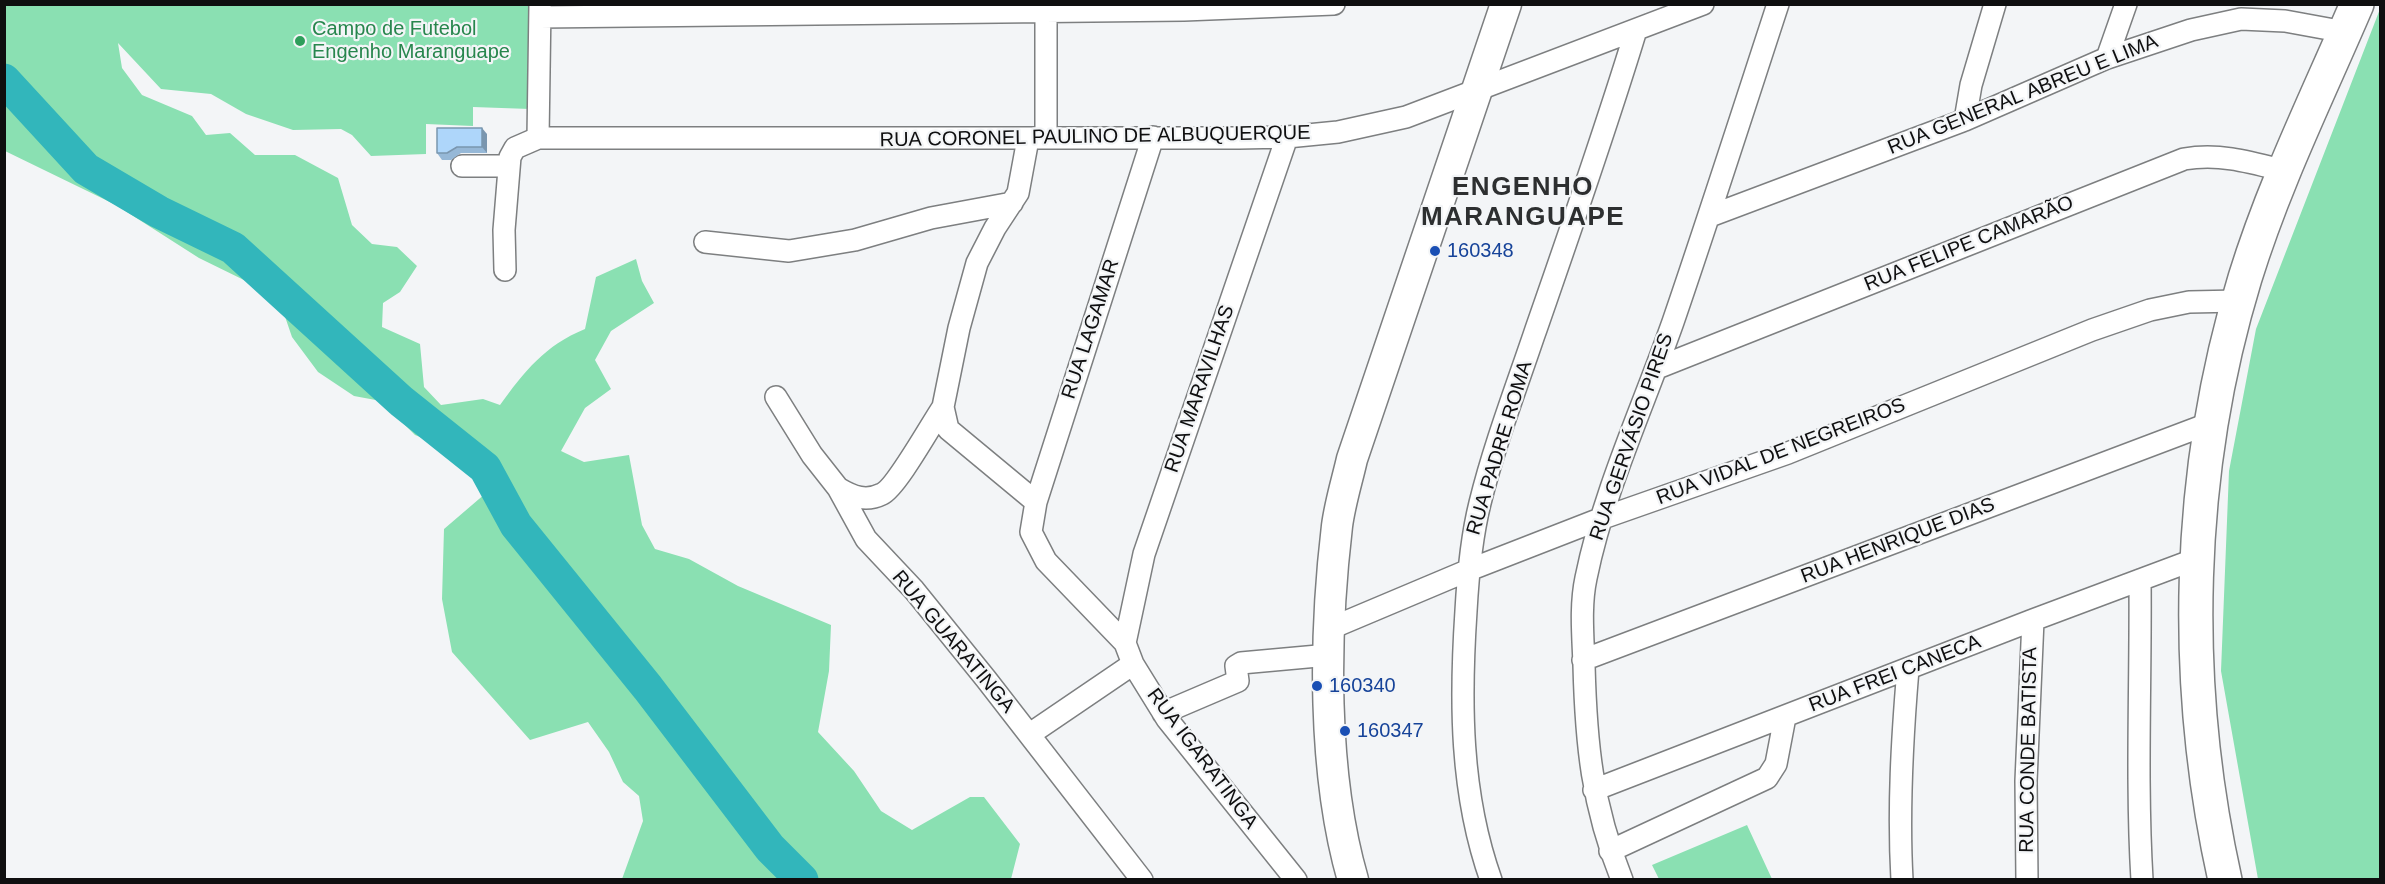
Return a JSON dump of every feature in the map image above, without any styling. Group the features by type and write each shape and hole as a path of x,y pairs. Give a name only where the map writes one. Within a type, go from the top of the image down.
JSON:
{"main road":[{"path":"2225,879 2214,831 2204,743 2195,625 2196,560 2212,422 2221,368 2266,217 2318,88 2351,18"}],"street":[{"path":"505,270 504,230 509,166 515,148 538,138 540,11 1280,8 1334,4"},
{"path":"1353,879 1336,813 1329,642 1337,524 1352,459 1479,90 1506,4"},
{"name":"RUA CORONEL PAULINO DE ALBUQUERQUE","path":"538,138 1287,137 1338,132 1406,117 1702,4"},
{"name":"RUA GERVÁSIO PIRES","path":"1622,879 1594,790 1586,741 1583,660 1585,580 1600,519 1657,368 1710,216 1778,4"},
{"path":"1965,120 1977,63 1995,4"},
{"path":"2107,58 2126,4"},
{"path":"838,488 852,497 867,499 889,490 943,407 959,328 977,263 994,228 1012,203 1037,138 1046,8"},
{"name":"RUA GENERAL ABREU E LIMA","path":"1710,216 1965,120 2107,58 2244,12 2285,21 2351,18"},
{"name":"RUA PADRE ROMA","path":"1491,879 1480,850 1466,779 1462,713 1469,570 1480,503 1506,416 1636,30"},
{"name":"RUA LAGAMAR","path":"1034,512 1153,137"},
{"name":"RUA MARAVILHAS","path":"1125,643 1144,554 1287,137"},
{"name":"RUA FELIPE CAMARÃO","path":"1657,368 2184,159 2208,155 2230,157 2285,171"},
{"path":"462,166 509,166"},
{"path":"705,242 789,251 855,240 931,218 1012,203"},
{"name":"RUA VIDAL DE NEGREIROS","path":"1164,713 1238,681 1236,666 1241,663 1329,642 1469,570 1600,519 1788,453 2092,330 2150,310 2189,302 2239,302"},
{"name":"RUA GUARATINGA","path":"776,397 812,454 838,488 866,539 914,590 1030,734 1142,879"},
{"path":"943,407 948,429 1034,512"},
{"name":"RUA HENRIQUE DIAS","path":"1583,660 2212,422"},
{"name":"RUA IGARATINGA","path":"1034,512 1033,538 1046,561 1125,643 1133,664 1164,713 1296,879"},
{"name":"RUA FREI CANECA","path":"1594,790 2033,620 2196,560"},
{"path":"2140,580 2141,714 2137,802 2142,879"},
{"name":"RUA CONDE BATISTA","path":"2027,879 2026,759 2033,620"},
{"path":"1030,734 1133,664"},
{"path":"1902,879 1899,827 1908,669"},
{"path":"1611,850 1767,778 1776,764 1785,717"}],"green space":[{"path":"5,5 531,5 530,109 473,107 473,126 426,124 426,154 371,156 352,135 341,129 293,130 246,114 211,94 161,89 118,43 122,68 142,95 192,116 206,135 230,133 255,155 295,155 338,178 352,225 372,244 397,247 417,266 400,292 383,303 382,327 420,344 424,387 441,405 483,399 500,405 518,381 547,351 585,329 596,277 636,259 642,281 654,303 611,331 595,360 611,389 585,408 561,451 584,462 629,455 642,525 655,549 689,559 738,586 831,625 829,671 818,732 854,771 881,811 912,830 970,797 984,797 1020,844 1011,879 622,879 643,821 639,796 623,782 609,752 588,722 530,740 452,652 442,599 444,529 486,493 450,449 415,435 381,401 354,396 318,372 292,337 280,302 250,283 199,258 116,205 5,151"},
{"path":"2380,9 2380,879 2258,879 2221,671 2229,471 2256,329"},
{"path":"1747,825 1772,879 1659,879 1652,865"}],"building":[{"path":"437,128 482,128 482,147 457,147 447,153 437,153"}],"waterway":[{"path":"4,80 86,169 159,212 233,248 401,401 485,468 516,525 648,688 770,848 802,880"}],"place":[{"name":"Campo de Futebol Engenho Maranguape","path":"300,41"},
{"name":"160348","path":"1435,251"},
{"name":"160340","path":"1317,686"},
{"name":"160347","path":"1345,731"}],"district":[{"name":"ENGENHO MARANGUAPE","path":"1523,203"}]}
